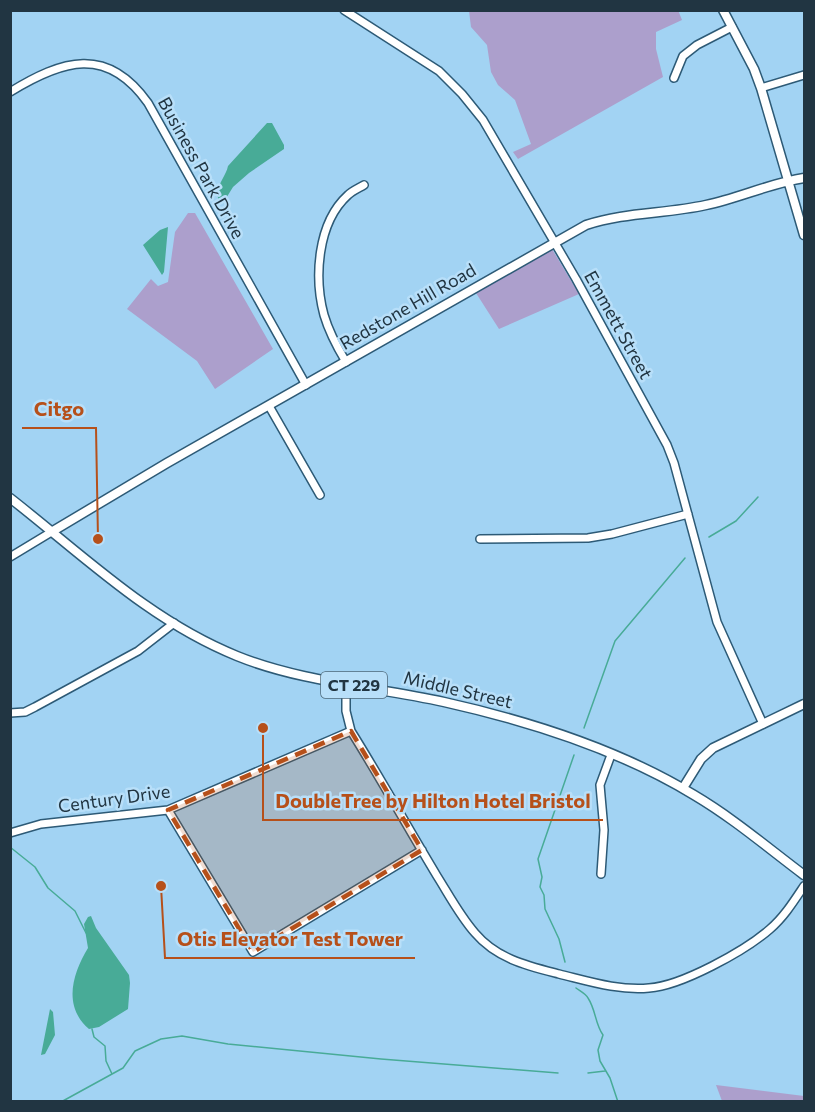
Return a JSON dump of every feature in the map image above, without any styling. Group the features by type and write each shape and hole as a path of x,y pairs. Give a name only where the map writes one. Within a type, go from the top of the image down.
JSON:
{"main road":[{"path":"723,10 754,69 761,88 804,235"},
{"name":"Redstone Hill Road","path":"53,531 555,242 597,222 704,206 788,180 804,178"},
{"name":"Middle Street","path":"10,498 53,531 111,581 205,640 250,661 435,700 558,734 683,788 726,816 804,875"},
{"path":"683,788 706,753 804,704"}],"street":[{"name":"Emmett Street","path":"344,10 436,69 462,94 483,120 555,242 663,435 674,463 717,622 763,724"},
{"path":"674,78 683,57 697,45 732,27"},
{"name":"Business Park Drive","path":"10,92 49,70 74,64 92,64 109,68 137,88 306,385"},
{"path":"761,88 804,75"},
{"path":"346,362 330,333 324,313 319,275 321,252 332,216 347,196 364,185"},
{"path":"269,406 320,495"},
{"path":"480,539 588,538 688,514"},
{"path":"10,557 53,531"},
{"path":"10,712 25,712 138,651 174,622"},
{"path":"346,683 346,711 351,731 474,933 490,948 511,960 534,968 632,988 651,988 675,983 697,974 752,942 778,921 804,886"},
{"name":"Century Drive","path":"10,833 41,824 168,810 351,731"},
{"path":"602,874 604,830 600,785 611,755"},
{"path":"168,810 253,952 422,850"}],"highlighted area":[{"path":"351,731 422,850 253,952 168,810"}],"shaded area":[{"path":"678,10 682,20 656,32 656,49 663,77 518,159 513,152 531,144 515,100 498,85 491,72 487,45 471,27 469,11"},
{"path":"267,123 272,123 284,149 249,173 233,187 225,200 219,200 219,187 228,166"},
{"path":"188,213 195,213 273,349 215,389 197,361 127,309 151,279 158,286 168,282 175,232"},
{"path":"168,227 162,275 143,245 160,230"},
{"path":"552,249 579,294 499,329 476,293"},
{"path":"91,916 96,928 129,975 130,983 128,1009 99,1027 89,1029 75,1010 73,989 78,968 88,948 84,924"},
{"path":"50,1009 53,1012 55,1035 45,1054 41,1055"},
{"path":"716,1085 804,1096 804,1101 722,1101"}],"waterway":[{"path":"709,537 736,521 758,497"},
{"path":"584,728 615,641 685,558"},
{"path":"565,962 559,939 545,909 544,895 540,887 542,877 538,859 574,755"},
{"path":"10,847 35,867 48,888 75,911 86,933"},
{"path":"576,988 588,998 593,1007 603,1035 598,1050 600,1061 610,1078 618,1102"},
{"path":"92,1029 94,1037 105,1046 106,1061 112,1074"},
{"path":"61,1102 123,1068 135,1051 161,1039 182,1036 228,1044 558,1073"},
{"path":"588,1073 605,1071"}],"place":[{"name":"Citgo","path":"98,539"},
{"name":"DoubleTree by Hilton Hotel Bristol","path":"263,728"},
{"name":"Otis Elevator Test Tower","path":"161,886"}]}
